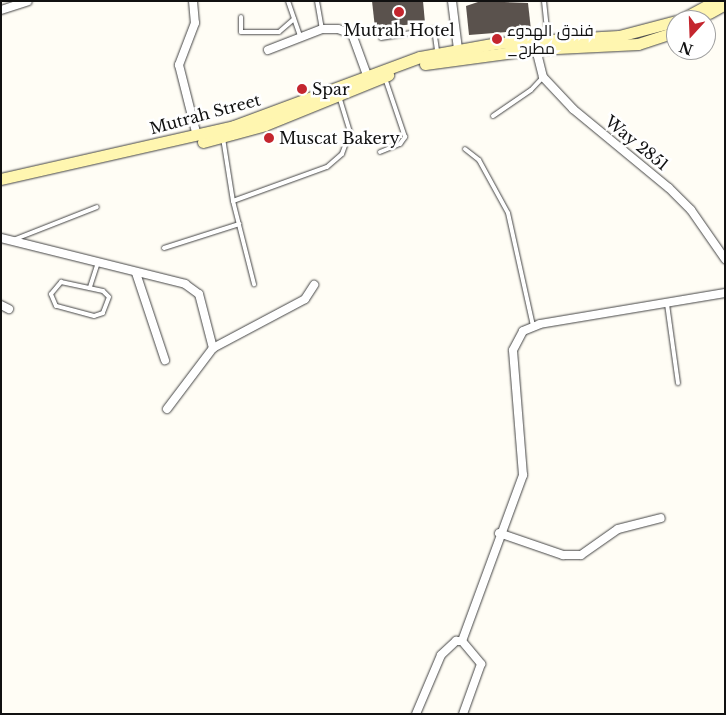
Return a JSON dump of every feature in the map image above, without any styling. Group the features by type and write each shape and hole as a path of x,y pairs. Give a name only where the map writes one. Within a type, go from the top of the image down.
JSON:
{"main road":[{"path":"698,10 715,1"},
{"name":"Mutrah Street","path":"1,179 197,136 253,120 367,74 438,53 458,49 548,40 619,36 666,24"},
{"name":"Mutrah Street","path":"1,186 223,138 385,76 449,59 536,49 638,44 666,35"}],"street":[{"path":"1,10 28,1"},
{"path":"193,1 195,23 179,65 197,136"},
{"path":"452,1 458,49"},
{"path":"268,50 322,29 352,34 367,74"},
{"name":"Way 2851","path":"536,49 543,77 572,109 680,199 725,259"},
{"path":"1,238 186,284 199,294 213,348"},
{"path":"136,273 165,360"},
{"path":"167,409 213,348 305,299 314,285"},
{"path":"462,641 524,469 513,350 523,331 533,326 725,293"},
{"path":"500,533 563,555 581,555 618,529 661,518"},
{"path":"416,714 441,655 456,641 462,641 482,664 463,714"}],"lane":[{"path":"288,1 300,36"},
{"path":"317,1 322,29"},
{"path":"544,1 548,40"},
{"path":"241,17 241,32 278,32 294,19"},
{"path":"381,38 434,29 438,53"},
{"path":"380,152 400,144 405,137 385,76"},
{"path":"493,116 531,90 543,77"},
{"path":"233,200 327,167 342,154 350,132 338,95"},
{"path":"223,138 233,200 254,284"},
{"path":"465,149 479,160 508,212 533,326"},
{"path":"13,240 97,207"},
{"path":"164,248 239,224"},
{"path":"90,287 98,263"},
{"path":"61,282 90,287 108,297 102,314 94,316 56,306 51,294 61,282"},
{"path":"667,304 678,384"}],"building":[{"name":"Mutrah Hotel","path":"372,1 423,1 425,23 375,28"},
{"path":"481,1 528,3 531,30 469,35 466,6"}],"place":[{"name":"Mutrah Hotel","path":"399,12"},
{"name":"فندق الهدوء _مطرح","path":"497,39"},
{"name":"Spar","path":"302,89"},
{"name":"Muscat Bakery","path":"269,138"}]}
